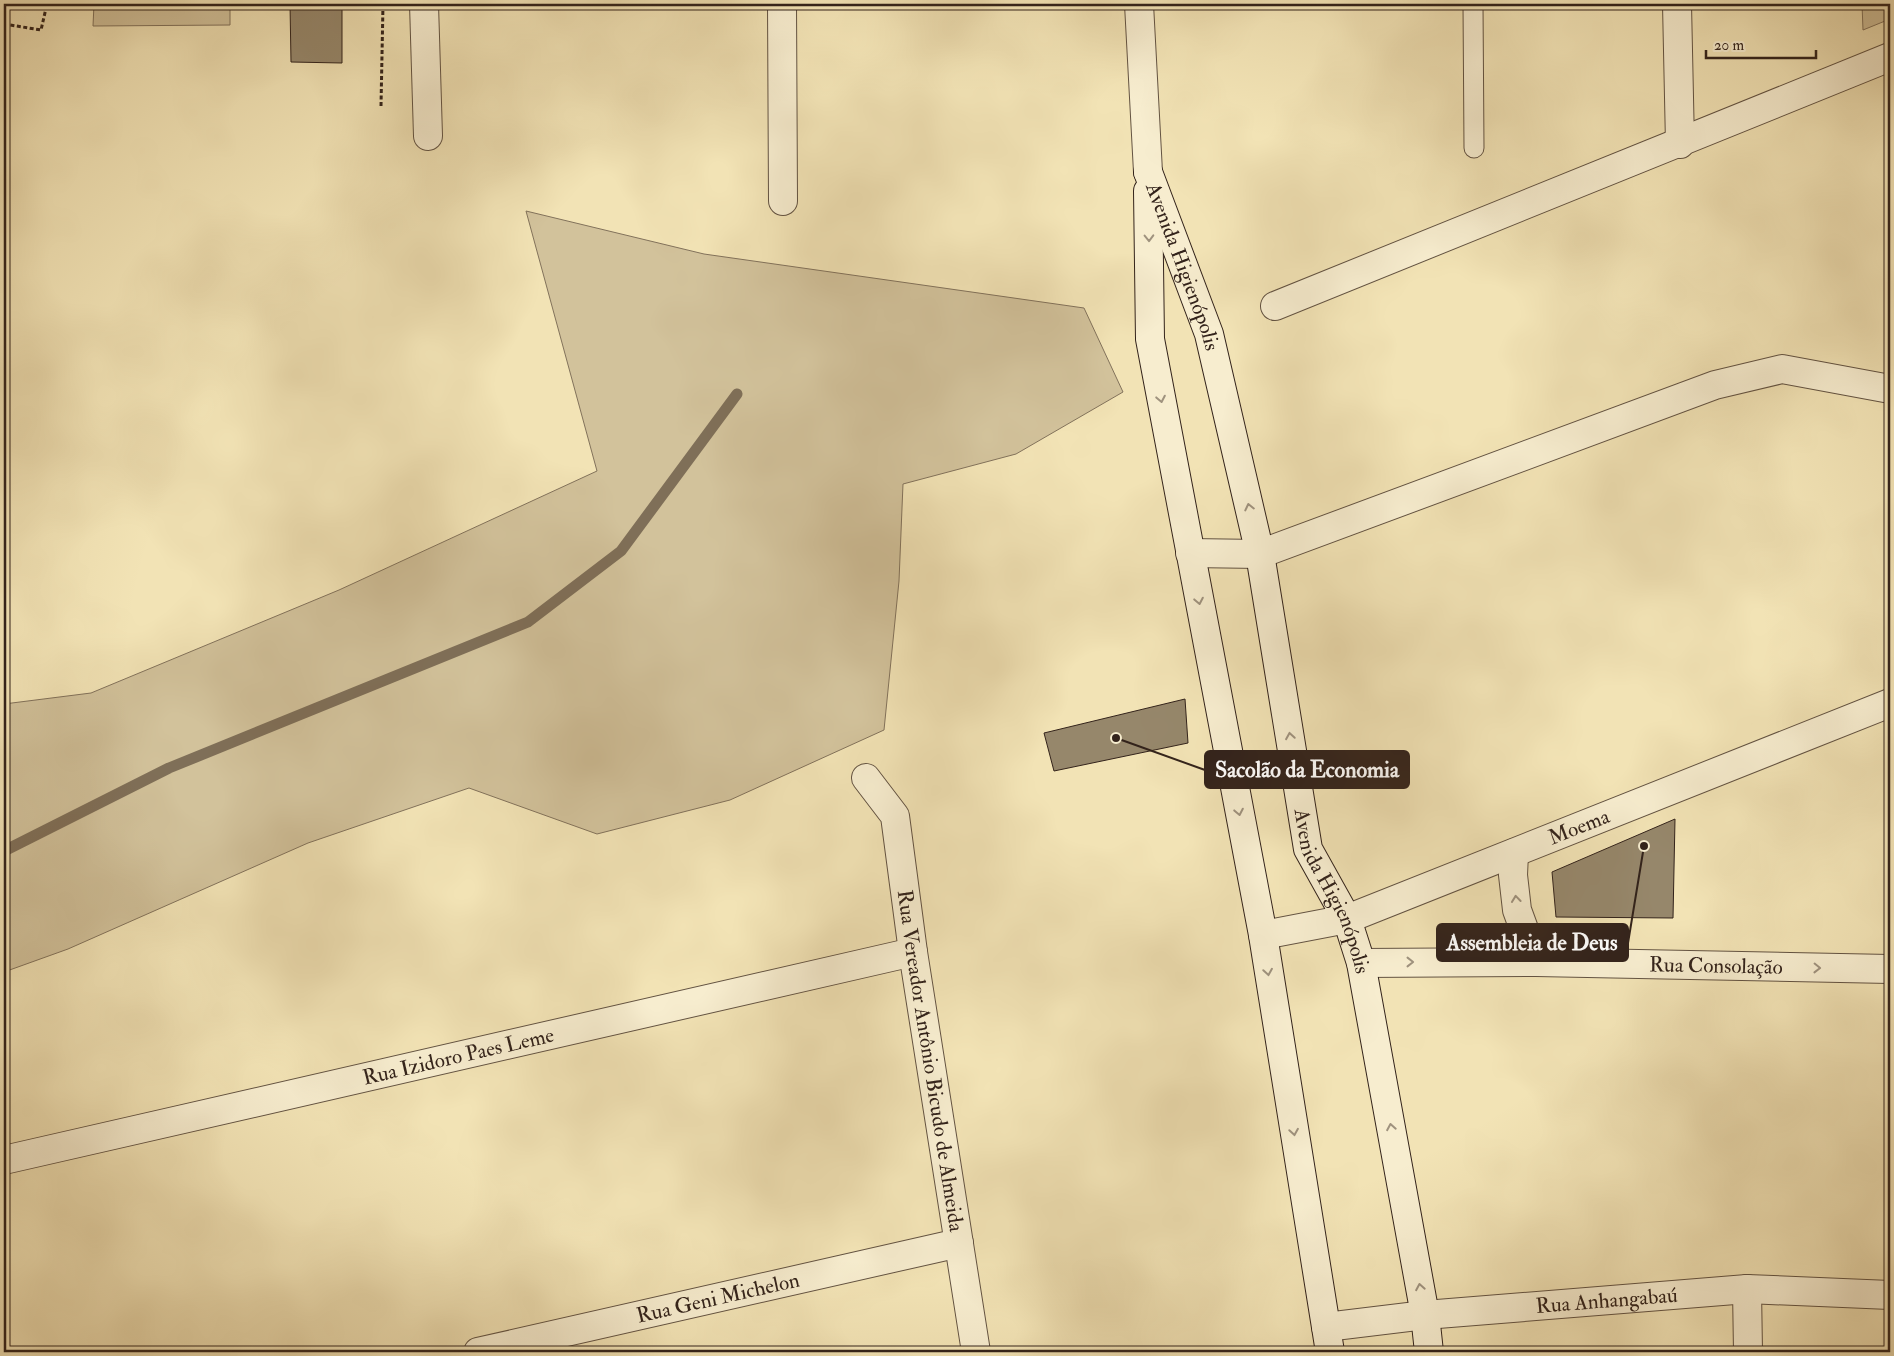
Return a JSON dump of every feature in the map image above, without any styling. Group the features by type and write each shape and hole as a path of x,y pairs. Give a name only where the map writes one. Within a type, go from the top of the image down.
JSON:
{"street":[{"path":"424,4 428,136"},
{"path":"782,4 783,201"},
{"path":"1139,4 1148,172"},
{"path":"1677,4 1680,144"},
{"path":"1275,306 1680,144 1890,56"},
{"name":"Avenida Higienópolis","path":"1148,172 1150,339 1262,935 1328,1340"},
{"name":"Avenida Higienópolis","path":"1148,172 1209,334 1260,554 1308,849 1347,919 1361,963 1425,1315 1429,1352"},
{"path":"1190,553 1260,554 1715,385 1782,369 1890,389"},
{"name":"Moema","path":"1262,935 1347,919 1890,703"},
{"name":"Rua Vereador Antônio Bicudo de Almeida","path":"866,778 894,816 912,952 976,1352"},
{"path":"1514,853 1513,875 1517,910 1536,962"},
{"name":"Rua Izidoro Paes Leme","path":"4,1160 912,952"},
{"name":"Rua Consolação","path":"1361,963 1536,962 1890,969"},
{"name":"Rua Geni Michelon","path":"478,1352 959,1243"},
{"path":"1747,1289 1748,1352"},
{"name":"Rua Anhangabaú","path":"1328,1340 1425,1315 1747,1289 1890,1294"}],"lane":[{"path":"1473,4 1474,148"}],"path":[{"path":"4,24 40,30 47,4"},
{"path":"381,106 383,4"}],"shaded area":[{"path":"94,4 230,4 230,25 93,26"},
{"path":"1862,4 1890,4 1890,19 1863,30"},
{"path":"526,211 704,254 1084,308 1123,392 1016,454 903,484 899,581 884,730 730,800 597,834 469,788 308,843 68,949 4,972 4,704 91,693 339,590 597,471"}],"building":[{"path":"290,4 342,4 342,63 291,62"},
{"path":"1185,699 1188,743 1054,771 1044,733"},
{"path":"1675,819 1673,918 1556,917 1552,872"}],"waterway":[{"path":"4,851 169,768 528,622 621,551 737,394"}],"place":[{"name":"Sacolão da Economia","path":"1116,738"},
{"name":"Assembleia de Deus","path":"1644,846"}]}
